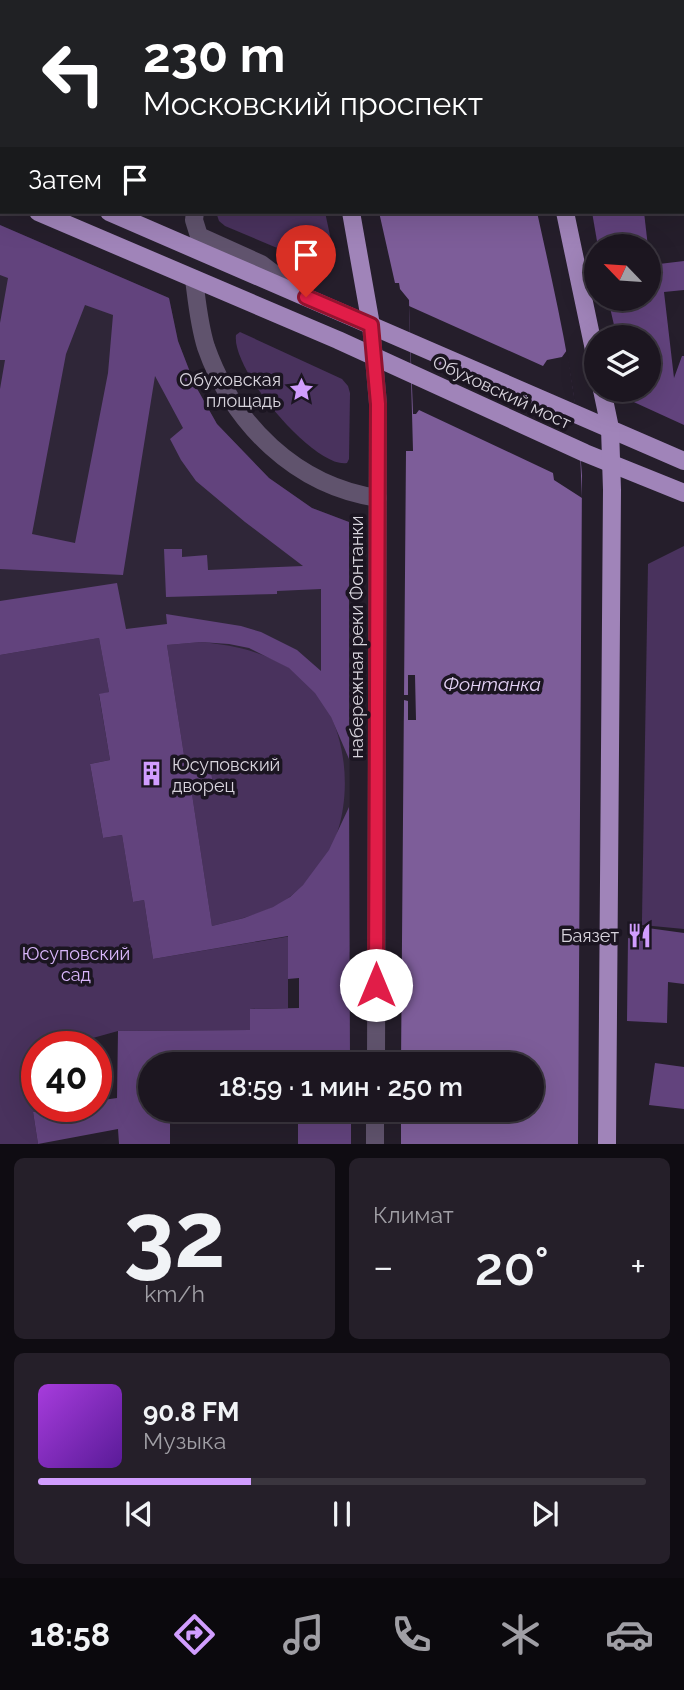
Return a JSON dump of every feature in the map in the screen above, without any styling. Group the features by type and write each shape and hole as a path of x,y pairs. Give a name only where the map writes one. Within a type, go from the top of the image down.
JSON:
{"main road":[{"name":"Обуховский мост","path":"43,214 374,356 585,453 684,494"},
{"name":"Обуховский мост","path":"114,214 684,461"},
{"name":"набережная реки Фонтанки","path":"351,214 371,325"},
{"path":"565,214 589,325"},
{"path":"605,402 610,428 612,463 607,1144"}],"street":[{"path":"195,214 199,236 261,264 306,297"},
{"path":"194,279 199,322 209,355 216,373 248,421 280,454 316,480 344,492 378,498"},
{"name":"набережная реки Фонтанки","path":"371,325 378,404 376,1052"},
{"path":"375,1122 375,1144"}],"shaded area":[{"path":"0,225 169,298 178,341 195,385 217,424 269,478 312,508 349,522 350,952 308,950 308,933 153,959 144,901 133,902 121,835 103,838 90,764 110,760 99,694 99,639 0,655"}],"green space":[{"path":"217,214 325,214 333,259 327,265 315,264 225,226"},
{"path":"240,332 342,379 348,386 347,463 333,461 315,450 277,414 260,392 238,351 236,335"},
{"path":"684,546 684,929 642,925 642,919 648,564"},
{"name":"Юсуповский сад","path":"99,638 109,692 99,695 110,760 90,764 103,838 122,835 133,902 144,900 153,959 309,933 288,949 288,1008 250,1009 250,1030 21,1031 21,1122 35,1122 38,1144 0,1144 0,655"},
{"path":"201,642 257,653 278,661 306,681 321,698 332,718 344,762 345,786 343,808 335,839 320,866 306,882 274,906 254,915 212,926 192,794 214,791 210,765 186,768 167,645"}],"water":[{"name":"Фонтанка","path":"379,214 537,214 571,376 582,476 578,1144 401,1144 401,1122 544,1122 544,1052 401,1052 406,451 413,451 409,300 400,289 399,283 395,283"}],"pier":[{"path":"409,306 543,366 547,360 562,357 567,350 579,429 582,498 554,480 553,473 419,410 413,414"},
{"path":"400,672 404,672 404,695 408,695 408,675 415,675 416,720 408,720 408,701 404,700 403,721 400,720"}],"building":[{"path":"592,214 644,214 647,234 596,234"},
{"path":"0,225 169,298 178,341 195,385 217,424 269,478 312,508 349,522 349,759 331,717 315,693 289,668 249,648 229,644 201,642 167,645 186,768 210,765 214,791 192,794 212,926 244,918 290,897 303,885 329,850 349,807 350,1052 138,1052 138,1122 170,1122 170,1144 119,1144 118,1129 38,1144 35,1122 112,1122 112,1099 117,1098 118,1031 250,1030 250,1009 299,1008 299,978 288,979 288,936 153,959 144,900 133,902 122,835 103,838 90,764 110,760 99,694 109,692 99,638 0,655 0,601 117,583 126,629 167,624 166,614 241,626 261,632 297,650 321,671 321,589 277,591 277,594 166,597 164,549 182,549 182,557 207,555 208,570 303,566 196,481 170,439 183,428 155,376 123,575 0,569 0,389 5,360 0,360 0,323 8,278 0,275","holes":["85,305 113,315 108,373 75,543 32,534 66,354"]},
{"path":"684,261 684,290 664,292 674,378 684,356 684,425 634,402 661,402 661,325 614,325 611,312 662,312 662,264"},
{"path":"633,926 684,933 684,984 668,982 667,1023 627,1021 628,938 633,939"},
{"path":"655,1063 684,1067 684,1109 649,1105"},
{"path":"298,1122 351,1122 351,1144 298,1144"}],"place":[{"name":"Обуховская площадь","path":"301,389"},
{"name":"Юсуповский дворец","path":"152,774"},
{"name":"Баязет","path":"639,935"}],"route":[{"path":"306,297 371,325 378,404 376,985"}]}
